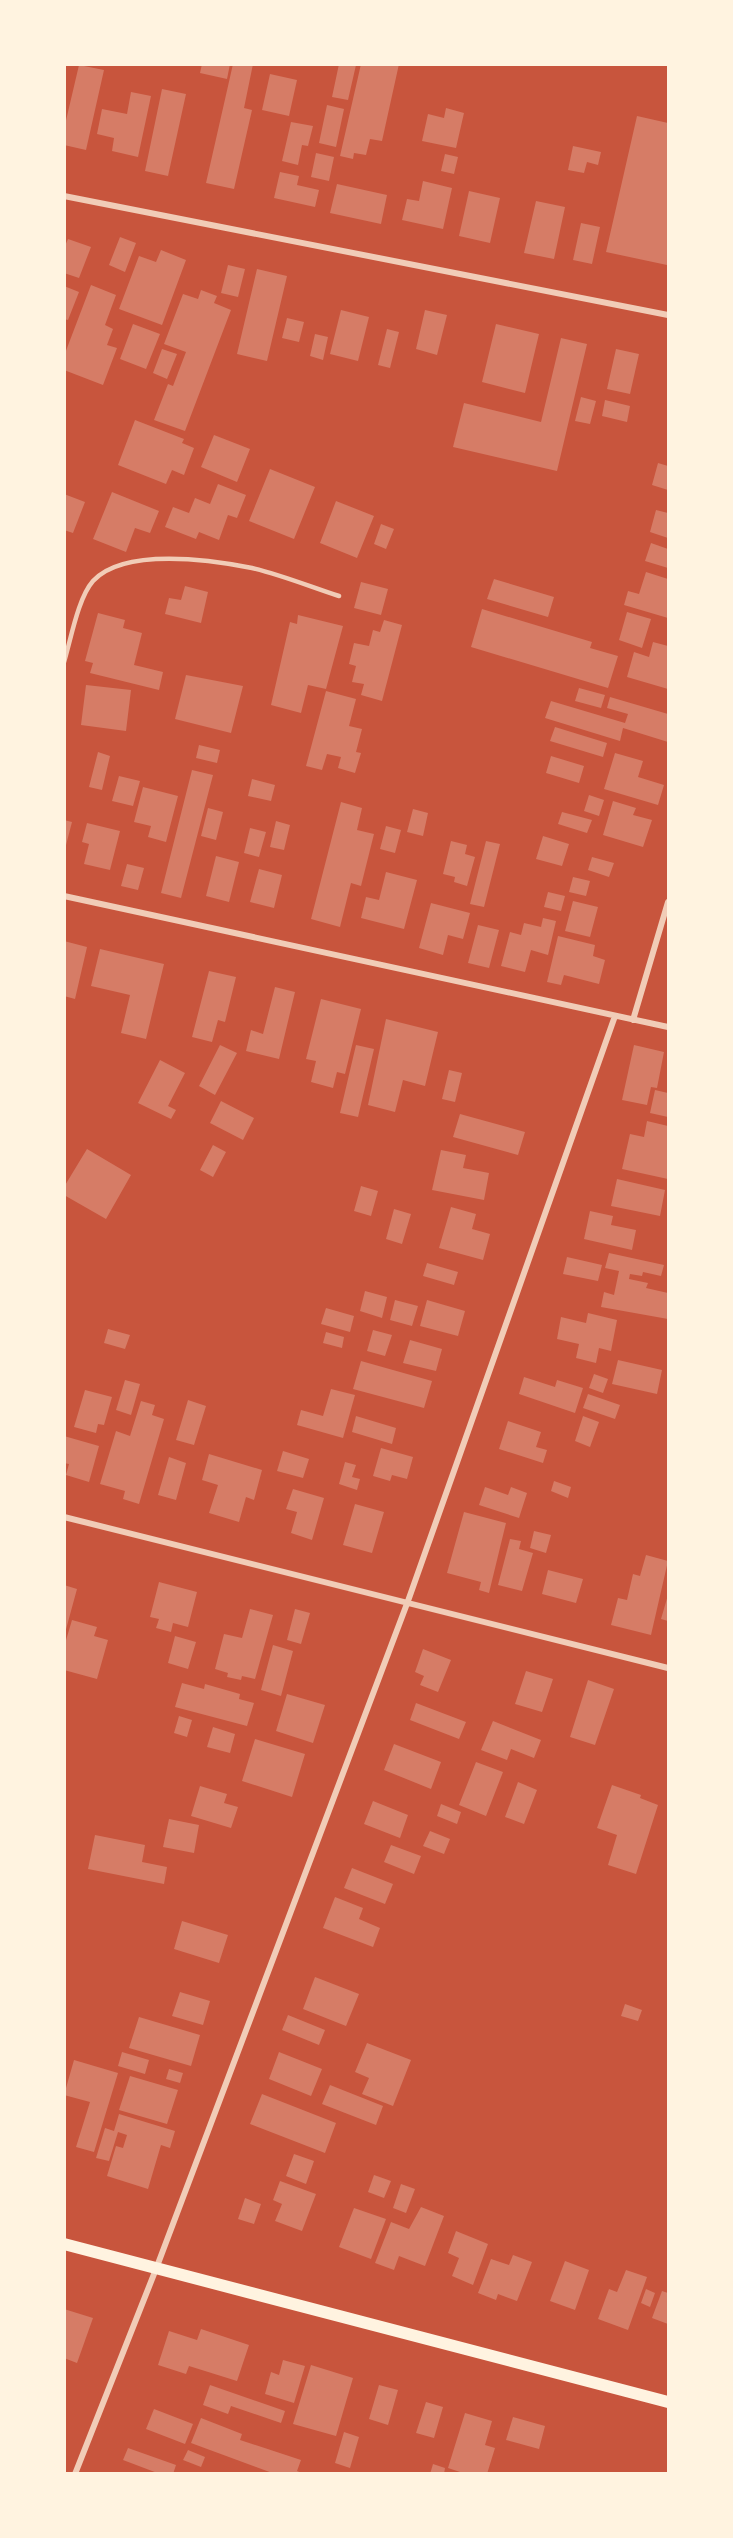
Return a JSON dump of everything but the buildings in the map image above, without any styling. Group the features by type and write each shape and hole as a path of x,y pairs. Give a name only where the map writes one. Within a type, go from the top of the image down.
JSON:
{"main road":[{"path":"64,2244 669,2402"}],"street":[{"path":"64,196 669,315"},
{"path":"64,896 669,1027"},
{"path":"633,1020 669,902"},
{"path":"75,2474 156,2269 408,1601 615,1016"},
{"path":"64,1517 408,1601 669,1668"}],"lane":[{"path":"64,662 85,593 93,581 119,564 153,560 210,562 252,568 339,596"}]}
